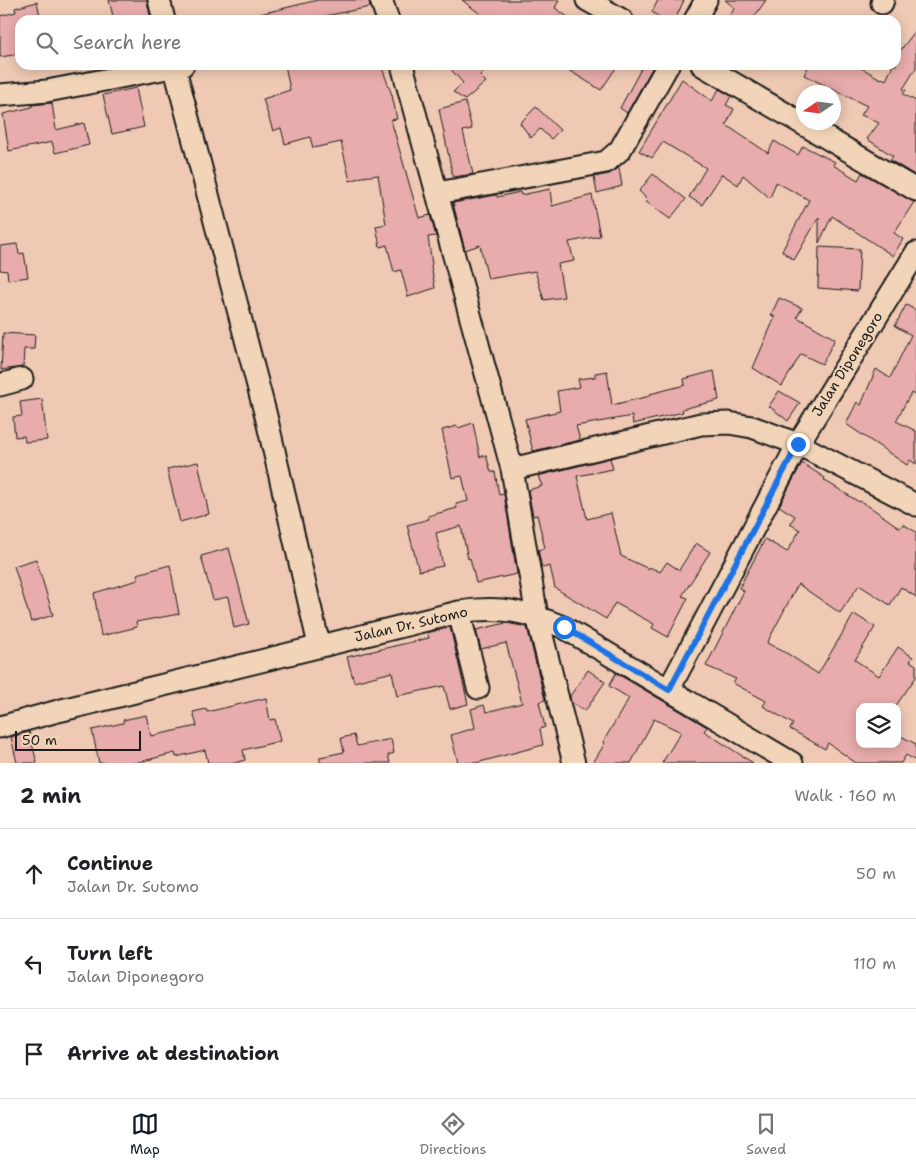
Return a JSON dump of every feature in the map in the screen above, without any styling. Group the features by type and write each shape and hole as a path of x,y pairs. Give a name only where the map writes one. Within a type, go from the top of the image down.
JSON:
{"street":[{"path":"159,0 163,15"},
{"path":"381,0 386,15"},
{"path":"586,0 613,15"},
{"path":"698,15 706,0"},
{"path":"0,95 47,90 155,70"},
{"path":"178,70 266,416 319,646"},
{"path":"403,70 512,468 537,616 574,763"},
{"path":"438,193 606,162 620,150 665,70"},
{"path":"711,70 916,190"},
{"name":"Jalan Diponegoro","path":"669,690 798,444 916,253"},
{"path":"0,385 22,380"},
{"path":"512,468 701,424 729,423 752,427 798,444 916,505"},
{"name":"Jalan Dr. Sutomo","path":"0,727 459,612 481,608 508,609 537,616 564,627 792,763"},
{"path":"459,612 478,688"}],"building":[{"path":"109,0 147,0 150,15 113,15"},
{"path":"318,0 369,0 370,7 330,15 256,15"},
{"path":"462,0 559,0 555,8 565,15 518,14 482,15"},
{"path":"658,0 684,0 677,15 656,15 652,12"},
{"path":"725,0 766,0 756,15 730,15 735,8"},
{"path":"37,2 40,15 15,15 15,55 0,57 0,16 16,12 15,8"},
{"path":"916,30 916,68 903,89 906,90 903,94 916,101 916,176 890,160 893,156 867,139 879,123 861,115 867,106 841,93 841,85 824,85 804,75 806,70 865,70 886,80 891,70 901,70 901,50"},
{"path":"286,70 383,70 392,95 397,119 391,120 419,218 430,215 436,236 428,237 435,288 408,297 401,270 394,272 387,245 380,247 376,226 386,224 378,175 350,181 341,142 313,148 310,137 285,144 281,128 273,131 263,99 290,90"},
{"path":"451,70 484,70 480,76 486,82 465,100 453,92 463,83"},
{"path":"568,70 615,70 601,90"},
{"path":"640,70 651,70 627,113 620,108"},
{"path":"682,79 712,101 719,89 731,96 726,105 734,109 726,125 768,153 774,141 798,155 803,146 835,162 833,165 858,180 862,173 914,202 894,233 903,239 893,256 832,216 819,243 819,217 794,260 782,251 809,200 776,182 770,198 743,175 738,185 722,174 702,205 689,197 706,168 663,142 652,158 639,151"},
{"path":"136,88 144,127 112,134 103,95"},
{"path":"465,102 472,129 463,131 473,174 453,177 439,109"},
{"path":"52,103 56,130 84,123 89,145 55,153 52,142 9,151 3,114 32,107 32,105"},
{"path":"536,107 560,130 551,139 540,129 531,138 520,123"},
{"path":"619,168 622,186 597,193 594,177 609,174"},
{"path":"653,174 686,199 670,219 645,201 647,199 639,191"},
{"path":"550,189 552,206 592,195 600,236 569,242 574,261 558,264 564,297 544,300 535,271 488,279 480,245 465,250 453,203 520,192 521,195"},
{"path":"17,244 19,254 24,253 28,277 8,280 7,271 0,270 0,246"},
{"path":"819,247 860,249 858,291 818,288"},
{"path":"779,298 802,308 797,317 835,339 822,364 801,354 782,386 753,368 775,317 771,315"},
{"path":"906,305 916,310 916,396 911,393 896,421 916,431 916,464 910,460 907,465 846,424 857,402 861,405 876,369 890,378 911,335 895,326"},
{"path":"3,333 35,335 34,349 24,349 23,367 1,370"},
{"path":"607,371 612,405 685,385 684,379 714,371 719,400 682,409 683,412 633,424 632,416 576,426 580,440 533,451 525,419 560,411 557,391 580,387 578,379 595,377 595,373"},
{"path":"779,391 800,403 788,421 769,406"},
{"path":"42,399 47,440 25,442 24,436 15,437 13,417 22,416 20,402"},
{"path":"473,423 480,457 486,455 491,472 495,472 499,495 504,494 517,574 476,583 470,558 468,559 461,526 436,533 443,566 419,571 407,525 429,519 428,516 457,508 456,504 468,501 462,476 452,478 442,430 457,426 458,428"},
{"path":"610,458 613,469 577,476 587,519 611,513 621,556 660,572 667,562 679,570 696,543 710,552 682,596 688,598 668,637 652,628 654,624 615,603 606,619 555,588 550,566 542,568 538,550 545,548 537,515 533,516 528,490 542,486 538,476"},
{"path":"198,462 209,514 180,522 167,469"},
{"path":"802,463 825,478 824,480 873,509 900,528 903,524 916,532 916,597 901,587 890,605 859,585 840,613 798,584 767,643 788,654 818,674 854,614 875,627 855,660 879,676 898,647 913,657 910,661 916,665 916,677 898,703 856,703 856,748 901,748 901,736 916,744 916,761 906,755 901,763 856,763 828,743 825,749 790,729 793,724 763,706 766,701 733,683 736,679 706,666 744,591 739,588 765,539 787,552 800,530 790,524 795,516 779,506"},
{"path":"229,548 249,624 234,628 228,597 213,600 201,556"},
{"path":"36,559 53,615 31,622 14,566"},
{"path":"170,565 179,614 136,622 137,627 101,636 94,593 138,580 137,574"},
{"path":"506,623 527,627 545,700 539,702 545,727 540,729 543,745 476,763 458,763 451,735 475,728 471,709 484,705 486,712 522,703 506,643 481,649 476,630"},
{"path":"450,627 468,704 450,709 444,686 397,696 392,672 354,682 347,657 429,638 427,633"},
{"path":"588,670 605,682 585,711 571,702 570,696"},
{"path":"616,673 707,727 704,731 753,763 662,763 681,732 654,719 631,763 593,763 629,698 609,686"},
{"path":"266,698 270,720 275,719 280,741 243,750 245,760 235,763 208,763 205,750 176,757 175,753 135,763 99,763 92,730 123,723 123,720 146,715 151,736 197,726 193,712 206,709 207,712"},
{"path":"29,732 37,763 17,763 11,737"},
{"path":"354,735 357,746 391,739 394,753 388,755 390,763 320,763 320,757 344,752 341,738"}],"route":[{"path":"564,627 669,690 798,444"}]}
